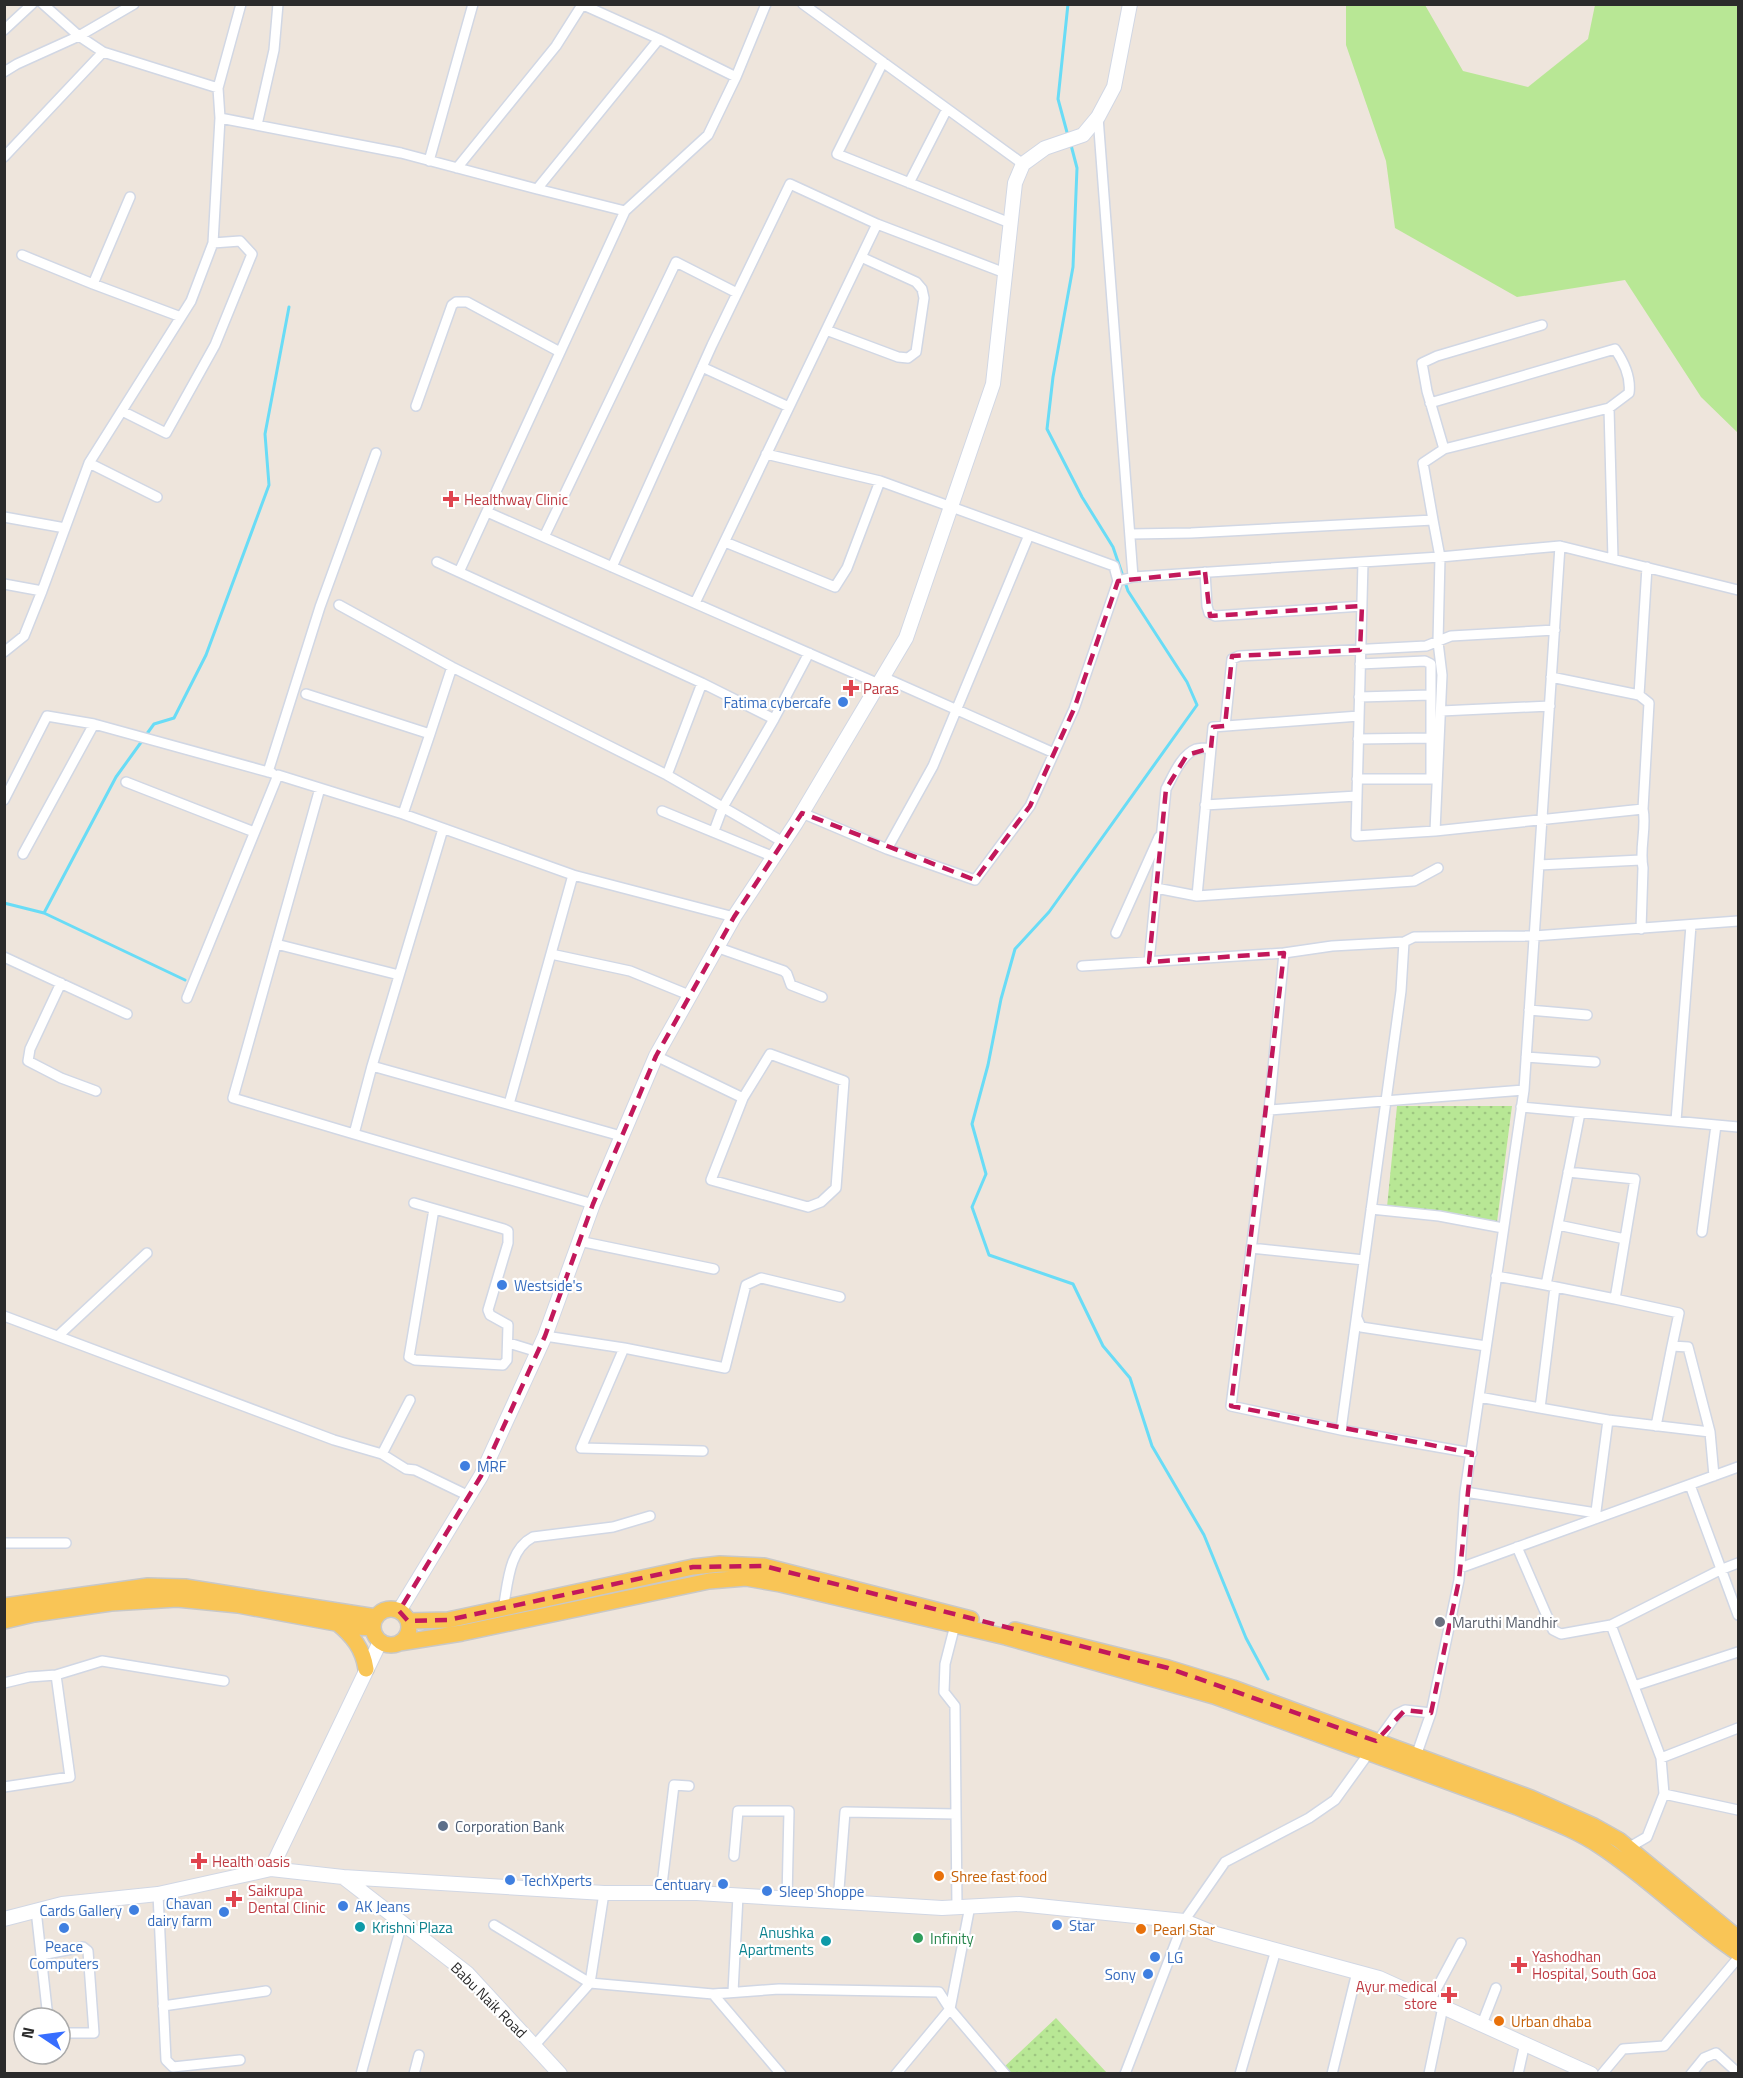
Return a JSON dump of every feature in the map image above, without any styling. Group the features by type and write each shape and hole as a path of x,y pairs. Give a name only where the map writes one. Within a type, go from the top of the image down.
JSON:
{"main road":[{"path":"399,1643 408,1632 404,1616 481,1476 538,1352 593,1204 656,1056 716,947 802,813 906,638 993,384 1015,183 1023,164 1045,148 1083,135 1098,117 1114,87 1130,4"},
{"path":"272,1869 366,1669 376,1629 384,1610 404,1616 448,1620 503,1610 693,1567 720,1564 764,1566 1168,1668 1233,1688 1517,1807 1598,1844 1625,1863 1738,1955"},
{"path":"4,1606 148,1586 185,1587 376,1629 390,1645 462,1633 709,1581 746,1578 780,1584 1006,1637 1214,1696 1372,1747 1416,1756 1531,1798 1594,1826 1628,1848 1738,1938"},
{"path":"4,1621 111,1603 177,1599 238,1605 376,1629"},
{"path":"337,1623 351,1635 361,1650 366,1669"},
{"path":"4,1918 62,1904 158,1894 272,1869 343,1877 604,1893 661,1893 964,1907 1019,1904 1184,1921 1216,1934 1379,1978 1592,2073"},
{"name":"Babu Naik Road","path":"343,1877 467,1973 560,2073"}],"street":[{"path":"4,30 32,4"},
{"path":"43,4 79,36 103,52 219,88"},
{"path":"4,72 16,64 79,36 134,4"},
{"path":"4,652 24,636 89,463 191,301 213,243 220,118 219,88 241,4"},
{"path":"257,125 274,50 278,4"},
{"path":"429,161 473,4"},
{"path":"459,572 625,211 708,135 736,77 766,4"},
{"path":"804,4 1023,164"},
{"path":"457,168 556,46 581,5 659,39 736,77"},
{"path":"537,189 659,39"},
{"path":"4,157 103,52"},
{"path":"882,62 837,154 1010,224"},
{"path":"909,183 947,109"},
{"path":"1098,117 1133,577"},
{"path":"220,118 401,153 625,211"},
{"path":"612,567 702,367 790,183 877,225 1005,273"},
{"path":"93,285 130,197"},
{"path":"695,603 877,225"},
{"path":"122,411 166,433 215,345 252,254 240,241 213,243"},
{"path":"22,255 93,285 181,317"},
{"path":"826,330 898,357 908,358 916,352 924,298 922,289 916,282 861,257"},
{"path":"544,537 676,262 737,293"},
{"path":"416,406 452,305 456,302 467,302 560,352"},
{"path":"1444,448 1430,403 1422,363 1437,356 1542,325"},
{"path":"1430,403 1615,350 1623,360 1630,385 1629,393 1609,408 1444,448 1423,463 1440,557 1438,642 1442,675 1435,831"},
{"path":"702,367 789,407"},
{"path":"1609,408 1613,559"},
{"path":"267,772 320,607 376,453"},
{"path":"766,454 880,481 951,506 1114,566 1118,581 1074,709 1030,806 975,880 887,849 802,813"},
{"path":"89,463 157,497"},
{"path":"724,542 835,587 847,568 880,481"},
{"path":"487,512 809,653 957,709 1054,753"},
{"path":"4,517 65,528"},
{"path":"1130,534 1191,533 1433,520"},
{"path":"887,849 933,766 1029,535"},
{"path":"1416,1756 1431,1713 1459,1580 1465,1492 1524,1090 1560,546"},
{"path":"1118,581 1133,577 1440,557 1560,546 1738,590"},
{"path":"437,562 774,719"},
{"path":"1363,562 1356,836 1435,831 1643,809"},
{"path":"1639,695 1647,567"},
{"path":"1205,572 1207,606 1209,613 1215,616 1362,606"},
{"path":"4,584 42,591"},
{"path":"339,605 452,667 667,775 783,842"},
{"path":"1225,726 1232,659 1239,656 1426,646 1451,636 1555,630"},
{"path":"714,831 723,807 809,653"},
{"path":"1357,779 1431,779 1431,664 1425,661 1360,664"},
{"path":"403,814 452,667"},
{"path":"1551,677 1639,695 1649,703 1643,809 1645,817 1641,860 1643,868 1641,928"},
{"path":"667,775 702,684"},
{"path":"306,694 430,734"},
{"path":"1359,697 1431,695"},
{"path":"1441,711 1550,706"},
{"path":"4,800 47,716 94,724 278,775 403,814 573,875 734,917"},
{"path":"1197,897 1213,727 1359,716"},
{"path":"22,854 94,724"},
{"path":"1358,739 1431,738"},
{"path":"1149,962 1166,789 1187,755 1196,749 1211,748"},
{"path":"187,998 278,775"},
{"path":"126,782 254,832"},
{"path":"320,788 233,1098 593,1204"},
{"path":"1205,805 1357,796"},
{"path":"662,811 774,857"},
{"path":"354,1134 443,829"},
{"path":"1116,933 1162,830"},
{"path":"1539,865 1641,860"},
{"path":"1156,888 1197,897 1414,881 1438,868"},
{"path":"509,1104 573,875"},
{"path":"1082,966 1284,953 1332,946 1404,942 1414,937 1534,936 1738,921"},
{"path":"1676,1121 1691,925"},
{"path":"1341,1430 1401,991 1404,942"},
{"path":"276,944 399,975"},
{"path":"716,947 784,971 791,985 822,997"},
{"path":"1284,953 1269,1110 1231,1406 1341,1430 1472,1453"},
{"path":"551,954 630,971 689,995"},
{"path":"4,957 127,1014"},
{"path":"61,983 30,1049 28,1061 61,1078 96,1091"},
{"path":"1529,1010 1587,1015"},
{"path":"770,1054 844,1081 836,1188 821,1202 808,1207 711,1180 743,1098 770,1054"},
{"path":"656,1056 743,1098"},
{"path":"1526,1057 1595,1062"},
{"path":"372,1066 621,1136"},
{"path":"1269,1110 1524,1090"},
{"path":"1521,1107 1738,1127"},
{"path":"1540,1408 1550,1286 1558,1225 1580,1113"},
{"path":"1702,1232 1716,1125"},
{"path":"1568,1172 1635,1179 1615,1299"},
{"path":"414,1203 508,1231 507,1243 488,1310 490,1315 508,1325 507,1360 503,1365 415,1360 409,1357 434,1209"},
{"path":"1371,1209 1439,1216 1503,1228"},
{"path":"1558,1225 1625,1239"},
{"path":"579,1241 714,1269"},
{"path":"1251,1248 1364,1260"},
{"path":"60,1335 147,1253"},
{"path":"1496,1276 1679,1313 1656,1426"},
{"path":"545,1336 624,1348 725,1368 747,1285 761,1278 840,1297"},
{"path":"4,1316 60,1335 334,1440 382,1454 406,1469 415,1470 469,1496"},
{"path":"1356,1317 1361,1327 1486,1346"},
{"path":"509,1343 538,1352"},
{"path":"1672,1346 1688,1347 1710,1432 1714,1476"},
{"path":"624,1348 581,1448 703,1450"},
{"path":"1479,1398 1608,1420 1710,1432"},
{"path":"382,1454 410,1400"},
{"path":"1596,1516 1608,1420"},
{"path":"1460,1568 1596,1516 1738,1467"},
{"path":"1690,1485 1738,1615"},
{"path":"1465,1492 1596,1516"},
{"path":"503,1610 512,1561 525,1541 533,1537 613,1527 650,1516"},
{"path":"4,1544 66,1542"},
{"path":"1517,1547 1553,1630 1562,1634 1611,1625 1738,1563"},
{"path":"896,2073 950,2009 964,1907 956,1814 955,1706 944,1692 945,1664 955,1625"},
{"path":"1611,1625 1661,1758 1664,1794 1647,1836 1628,1848"},
{"path":"1634,1686 1738,1652"},
{"path":"4,1683 29,1677 56,1675 102,1661 224,1681"},
{"path":"4,1787 70,1777 56,1675"},
{"path":"1125,2073 1184,1921 1225,1862 1310,1818 1335,1800 1397,1714 1406,1710 1431,1713"},
{"path":"1661,1758 1738,1728"},
{"path":"661,1893 674,1785 689,1786"},
{"path":"1664,1794 1738,1810"},
{"path":"734,1856 738,1811 789,1811 787,1899"},
{"path":"838,1902 845,1812 956,1814"},
{"path":"534,2046 590,1983 604,1893"},
{"path":"158,1894 166,2060 173,2067 240,2060"},
{"path":"733,1992 738,1896"},
{"path":"36,1910 47,2006"},
{"path":"361,2073 402,1923"},
{"path":"494,1925 590,1983 713,1994 779,1989 939,1992 950,2009 1005,2073"},
{"path":"1430,2001 1461,1943"},
{"path":"41,1955 83,1947 88,1951 94,2033 72,2033"},
{"path":"1240,2073 1276,1950"},
{"path":"1602,2073 1623,2049 1664,2046 1738,1955"},
{"path":"1332,2073 1357,1972"},
{"path":"1482,2024 1496,1988"},
{"path":"163,2006 266,1991"},
{"path":"713,1994 781,2073"},
{"path":"1429,2073 1443,2007"},
{"path":"1518,2073 1525,2043"},
{"path":"1691,2073 1704,2058 1716,2054 1738,2073"},
{"path":"414,2073 419,2055"}],"highlighted area":[{"path":"1205,572 1210,616 1362,606 1360,650 1232,656 1225,726 1213,727 1211,748 1187,755 1166,789 1149,962 1284,953 1231,1406 1472,1453 1459,1580 1431,1713 1405,1710 1376,1741 1168,1668 764,1566 693,1567 448,1620 408,1621 399,1611 481,1476 545,1336 593,1204 656,1056 734,917 802,813 975,880 1030,806 1074,709 1118,581"}],"green space":[{"path":"1346,5 1425,5 1463,71 1528,87 1588,39 1595,5 1738,5 1738,433 1701,397 1625,280 1517,297 1395,228 1386,161 1346,45"},
{"path":"1397,1106 1512,1106 1497,1222 1387,1207"},
{"path":"1056,2018 1107,2073 1008,2073 1003,2068"}],"waterway":[{"path":"1068,4 1058,99 1068,136"},
{"path":"1071,145 1077,168 1073,267 1053,377 1047,429 1082,497 1113,547 1128,591 1187,682 1197,705 1049,912 1015,949 972,1124 986,1174 972,1207 989,1255 1073,1284 1103,1346 1130,1378 1152,1446 1204,1535 1246,1638 1268,1679"},
{"path":"146,735 154,724 174,718 206,655 269,485 265,434 289,307"},
{"path":"44,913 116,777 142,741"},
{"path":"4,903 44,913 185,980"}],"place":[{"name":"Healthway Clinic","path":"451,499"},
{"name":"Paras","path":"851,688"},
{"name":"Fatima cybercafe","path":"843,702"},
{"name":"Westside's","path":"502,1285"},
{"name":"MRF","path":"465,1466"},
{"name":"Maruthi Mandhir","path":"1440,1622"},
{"name":"Corporation Bank","path":"443,1826"},
{"name":"Health oasis","path":"199,1861"},
{"name":"Shree fast food","path":"939,1876"},
{"name":"TechXperts","path":"510,1880"},
{"name":"Centuary","path":"723,1884"},
{"name":"Sleep Shoppe","path":"767,1891"},
{"name":"Saikrupa Dental Clinic","path":"234,1899"},
{"name":"AK Jeans","path":"343,1906"},
{"name":"Cards Gallery","path":"134,1910"},
{"name":"Chavan dairy farm","path":"224,1912"},
{"name":"Star","path":"1057,1925"},
{"name":"Krishni Plaza","path":"360,1927"},
{"name":"Peace Computers","path":"64,1928"},
{"name":"Pearl Star","path":"1141,1929"},
{"name":"Infinity","path":"918,1938"},
{"name":"Anushka Apartments","path":"826,1941"},
{"name":"LG","path":"1155,1957"},
{"name":"Yashodhan Hospital, South Goa","path":"1519,1965"},
{"name":"Sony","path":"1148,1974"},
{"name":"Ayur medical store","path":"1449,1995"},
{"name":"Urban dhaba","path":"1499,2021"}]}
